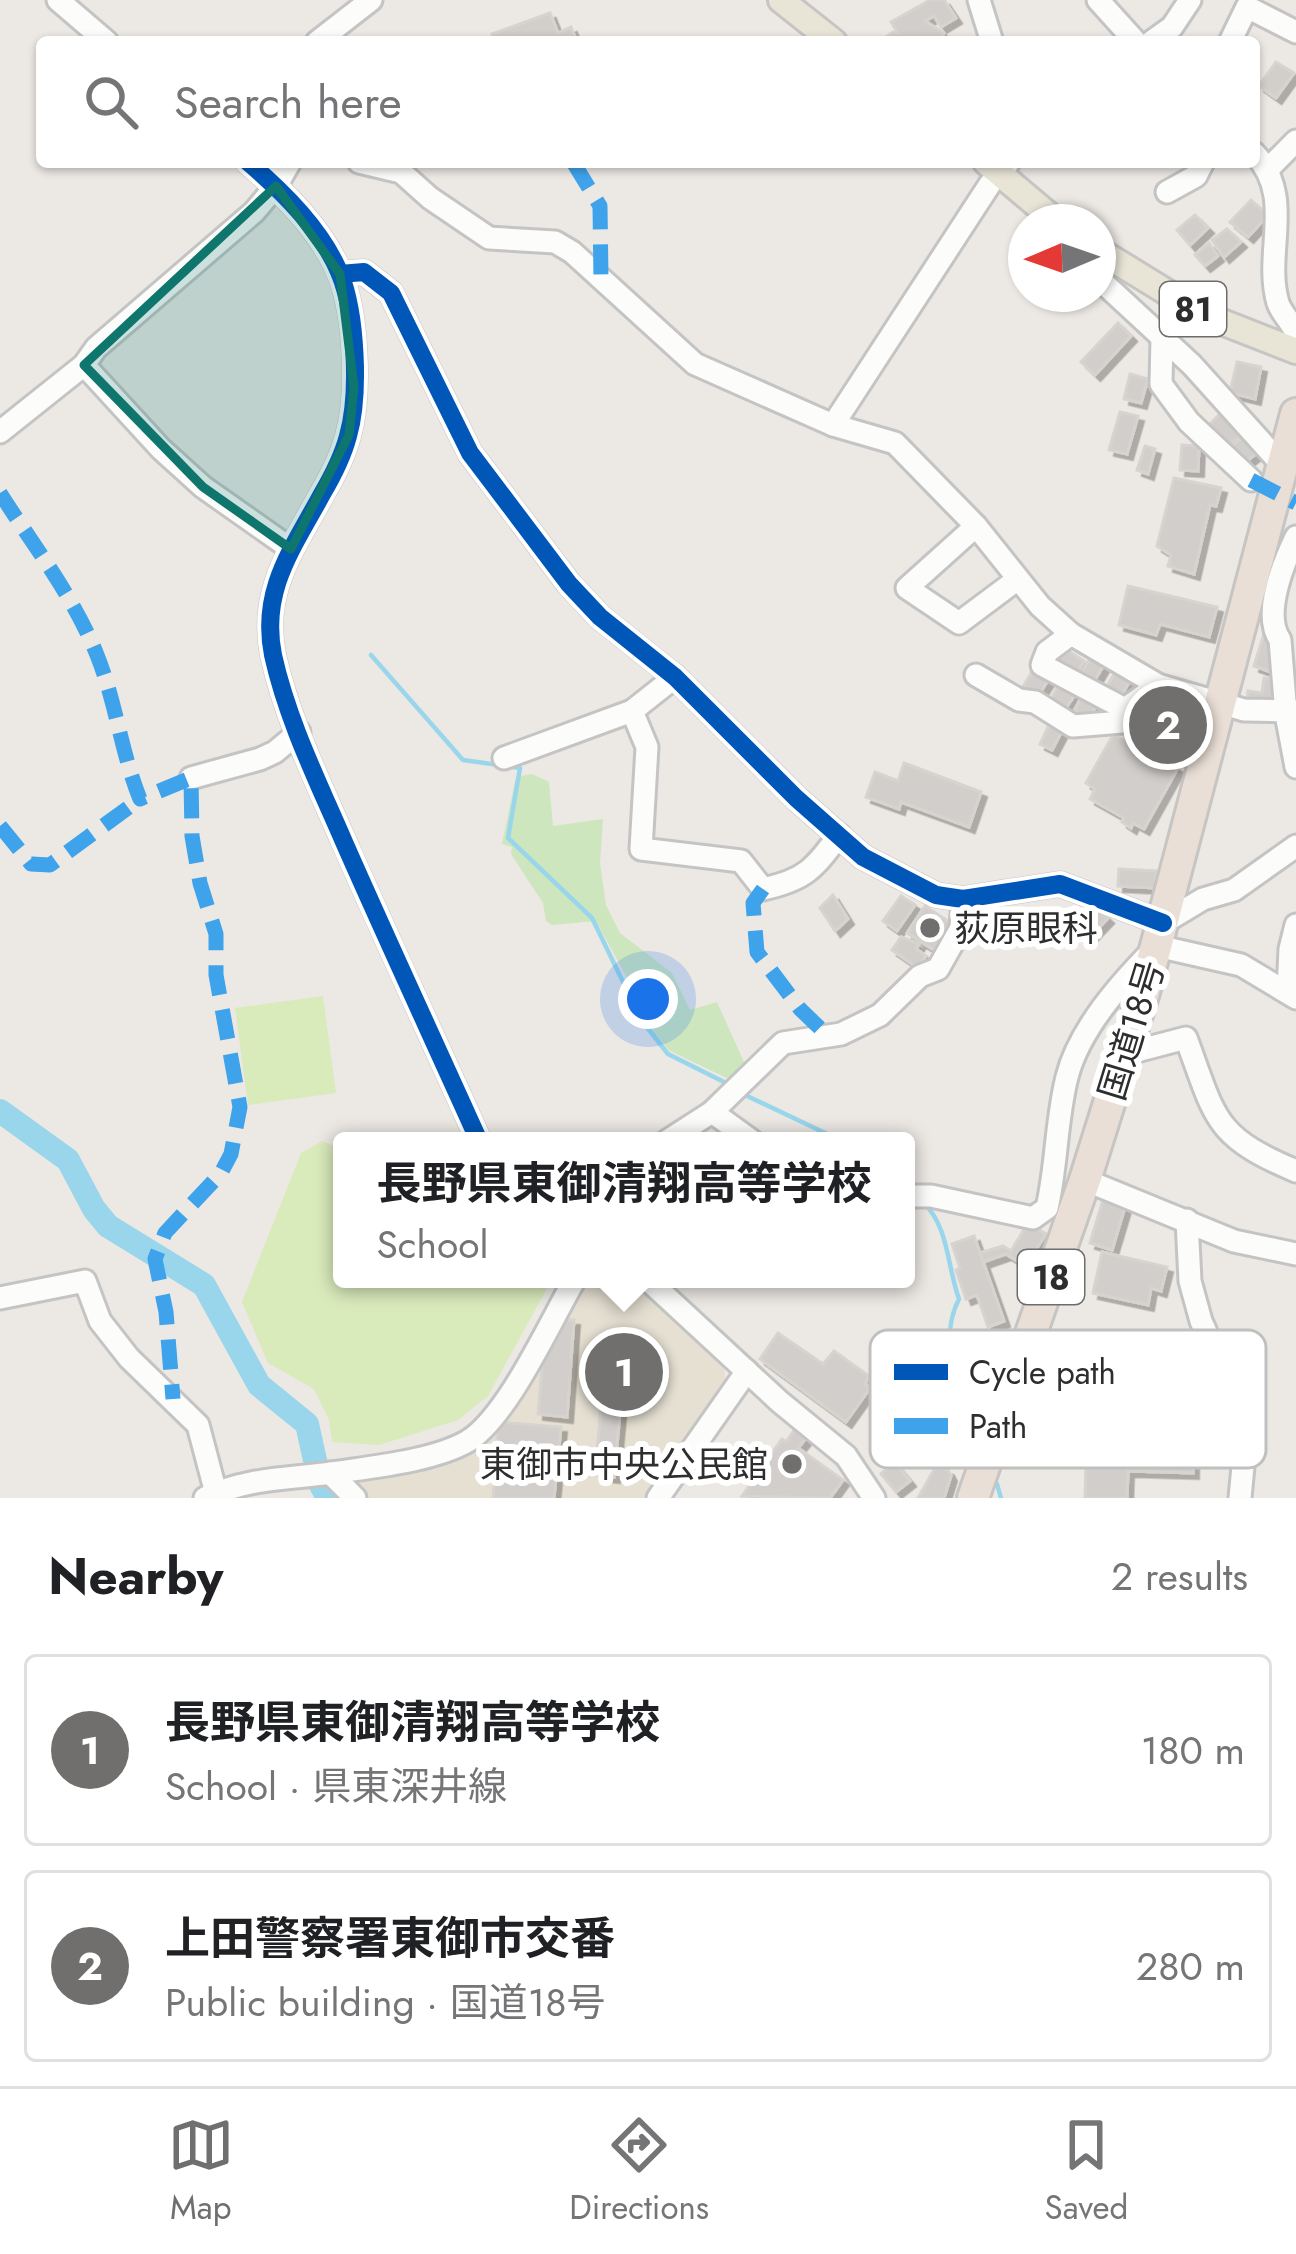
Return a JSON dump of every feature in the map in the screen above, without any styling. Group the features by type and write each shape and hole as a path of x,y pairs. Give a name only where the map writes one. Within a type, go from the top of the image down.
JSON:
{"highway":[{"name":"国道18号","path":"1032,1330 1085,1180 1160,935 1296,415"},
{"name":"国道18号","path":"973,1498 984,1468"}],"main road":[{"path":"781,0 826,36"},
{"path":"1000,168 1038,204"},
{"name":"81","path":"1116,280 1204,315 1295,340"}],"street":[{"path":"325,36 371,0"},
{"path":"980,0 990,36"},
{"path":"1098,0 1131,36"},
{"path":"1174,34 1190,0"},
{"path":"65,2 101,36"},
{"path":"1232,36 1246,7 1296,32"},
{"path":"1295,340 1278,304 1279,196 1262,160 1296,141"},
{"path":"255,168 318,238 340,274 352,333 349,436 273,588 269,628 279,677 298,732 475,1132"},
{"path":"0,431 84,364 96,348 254,212 286,168"},
{"path":"384,168 401,172 489,238 555,242 694,364 833,425 895,443 976,526 1018,580 1070,634 1158,685 1244,710 1291,713"},
{"path":"833,425 997,168"},
{"path":"1167,192 1196,176 1200,168"},
{"path":"340,274 364,272 391,293 470,453 600,617 675,677 863,857 936,895 963,899 1060,884 1160,935 1241,965 1292,995"},
{"path":"1116,285 1282,466"},
{"path":"1162,338 1161,384 1189,422 1251,480"},
{"path":"84,364 189,475 290,549"},
{"path":"976,526 908,587 959,622 1018,580"},
{"path":"1285,635 1274,595 1291,575 1296,537"},
{"path":"1243,622 1285,635"},
{"path":"1070,634 1047,652 1042,664 1125,709"},
{"path":"1285,635 1280,640 1296,767"},
{"path":"976,675 1019,700 1035,702 1072,726 1122,722 1125,709 1158,685"},
{"path":"504,758 632,711 675,677"},
{"path":"632,711 647,747 641,849 741,860 763,889 791,883 814,869 839,836"},
{"path":"191,778 260,760 298,732"},
{"path":"915,1196 1033,1218 1047,1208 1068,1072 1080,1043 1160,935 1203,899 1234,890 1296,846"},
{"path":"682,1132 712,1112 783,1043 841,1034 880,1015 920,976 938,969 961,928 963,899"},
{"path":"1292,995 1290,949 1296,926"},
{"path":"1125,1054 1186,1038 1211,1106 1227,1133 1253,1153 1296,1172"},
{"path":"712,1112 740,1132"},
{"path":"1085,1180 1234,1241 1296,1254"},
{"path":"1187,1220 1190,1281 1208,1330"},
{"path":"0,1298 85,1281 100,1322 198,1425 210,1495 237,1483 257,1489 409,1460 464,1444 483,1430 506,1400 570,1288"},
{"path":"657,1288 846,1456 863,1493"},
{"path":"658,1498 747,1372"},
{"path":"1240,1498 1243,1468"},
{"path":"321,1474 355,1498"}],"highlighted area":[{"path":"276,186 340,274 354,387 349,435 291,549 203,487 84,365"}],"shaded area":[{"path":"577,1288 643,1288 724,1365 725,1379 644,1498 363,1498 330,1473 464,1444"}],"green space":[{"path":"532,774 549,782 553,826 603,819 600,863 606,905 620,933 672,973 690,1010 717,1002 748,1071 731,1080 670,1051 638,1016 642,1005 596,921 552,925 546,921 543,903 511,854 512,847 502,844 516,777"},
{"path":"323,996 336,1093 248,1105 235,1008"},
{"path":"322,1141 333,1145 333,1288 547,1288 488,1396 458,1420 379,1445 332,1442 329,1420 314,1389 268,1363 242,1302 301,1153"}],"building":[{"path":"930,0 944,0 956,18 941,27 934,16 925,21 942,36 887,36 898,33 891,22"},
{"path":"550,13 558,33 571,27 575,36 493,36"},
{"path":"1276,62 1294,73 1276,98 1260,85"},
{"path":"1251,200 1268,215 1248,237 1230,222"},
{"path":"1195,215 1208,228 1190,245 1177,230"},
{"path":"1227,229 1241,242 1224,257 1212,240"},
{"path":"1209,243 1218,256 1205,266 1195,255"},
{"path":"1118,323 1131,336 1095,375 1081,362"},
{"path":"1237,362 1261,367 1255,399 1230,393"},
{"path":"1130,374 1148,379 1141,403 1124,399"},
{"path":"1120,412 1138,416 1127,454 1109,450"},
{"path":"1221,413 1241,435 1226,448 1208,426"},
{"path":"1243,437 1257,453 1244,463 1228,449"},
{"path":"1182,445 1199,446 1198,471 1180,470"},
{"path":"1145,446 1155,449 1148,474 1137,470"},
{"path":"1174,478 1221,488 1216,506 1210,505 1194,574 1168,566 1171,555 1157,546"},
{"path":"1128,586 1217,607 1209,637 1160,624 1156,635 1119,625"},
{"path":"1264,634 1275,638 1278,650 1271,672 1254,666"},
{"path":"1064,648 1084,661 1076,675 1056,664"},
{"path":"1092,655 1105,663 1095,680 1082,672"},
{"path":"1034,668 1050,677 1038,696 1023,687"},
{"path":"1117,669 1132,677 1120,698 1105,690"},
{"path":"1264,678 1278,679 1275,705 1247,702 1248,691 1262,693"},
{"path":"1059,684 1076,693 1064,711 1049,703"},
{"path":"1083,694 1098,702 1089,720 1074,711"},
{"path":"1165,701 1184,706 1172,744 1182,746 1178,759 1152,746"},
{"path":"1050,723 1062,731 1052,750 1040,744"},
{"path":"1113,735 1178,768 1144,829 1133,823 1131,828 1122,822 1124,818 1090,799 1095,789 1086,783"},
{"path":"904,763 981,792 969,827 901,802 899,809 866,797 875,772 898,781"},
{"path":"1119,869 1156,871 1155,888 1118,886"},
{"path":"833,895 848,919 835,931 820,908"},
{"path":"901,896 915,905 897,931 883,921"},
{"path":"1094,905 1108,918 1086,941 1072,927"},
{"name":"荻原眼科","path":"925,906 952,924 934,950 907,933"},
{"path":"901,937 919,944 916,949 926,956 918,968 892,950"},
{"path":"1103,1200 1125,1207 1112,1250 1090,1243"},
{"path":"1028,1223 1046,1234 1025,1266 1006,1254 983,1262 980,1253 1003,1246 1011,1251"},
{"path":"974,1236 1004,1321 988,1327 977,1295 966,1299 952,1244"},
{"path":"1102,1252 1167,1267 1161,1291 1151,1288 1148,1305 1093,1293"},
{"path":"558,1320 574,1320 567,1417 538,1414 544,1345 552,1332 559,1333"},
{"path":"778,1333 823,1364 834,1351 869,1376 865,1384 870,1388 846,1422 760,1359"},
{"path":"606,1348 626,1349 614,1477 595,1475"},
{"path":"498,1422 561,1427 554,1498 493,1498"},
{"name":"東御市中央公民館","path":"795,1429 807,1437 798,1448 843,1480 830,1498 742,1496 782,1439 786,1442"},
{"path":"888,1468 899,1468 910,1481 896,1492 881,1474"},
{"path":"935,1468 948,1470 951,1476 944,1498 918,1498"},
{"path":"1086,1468 1193,1468 1193,1473 1128,1471 1127,1498 1085,1498"}],"waterway":[{"path":"371,655 463,760 520,768 508,838 592,918 642,1021 668,1054 728,1084"},
{"path":"743,1094 823,1132"},
{"path":"0,1111 68,1160 108,1226 204,1285 259,1385 307,1424 320,1483 328,1498"},
{"path":"923,1202 943,1235 959,1299 950,1330"},
{"path":"997,1484 1001,1498"}],"marked path":[{"path":"577,168 600,206 601,280"},
{"path":"1251,480 1296,503"},
{"path":"0,493 88,634 140,799 191,778 192,836 216,934 216,975 240,1107 231,1154 221,1173 165,1233 155,1259 166,1312 173,1399"},
{"path":"0,826 31,864 50,865 140,799"},
{"path":"763,889 753,903 757,952 800,1009 827,1035"}],"cycle path":[{"path":"255,168 300,213 332,258 350,310 354,354 348,436 275,590 270,632 273,655 314,773 475,1132"},
{"path":"340,274 364,272 391,293 470,453 569,584 600,617 675,677 796,798 863,857 936,895 963,899 1060,884 1163,923"}],"place":[{"name":"上田警察署東御市交番","path":"1168,725"},
{"name":"荻原眼科","path":"930,928"},
{"name":"長野県東御清翔高等学校","path":"624,1372"},
{"name":"東御市中央公民館","path":"792,1464"}]}
